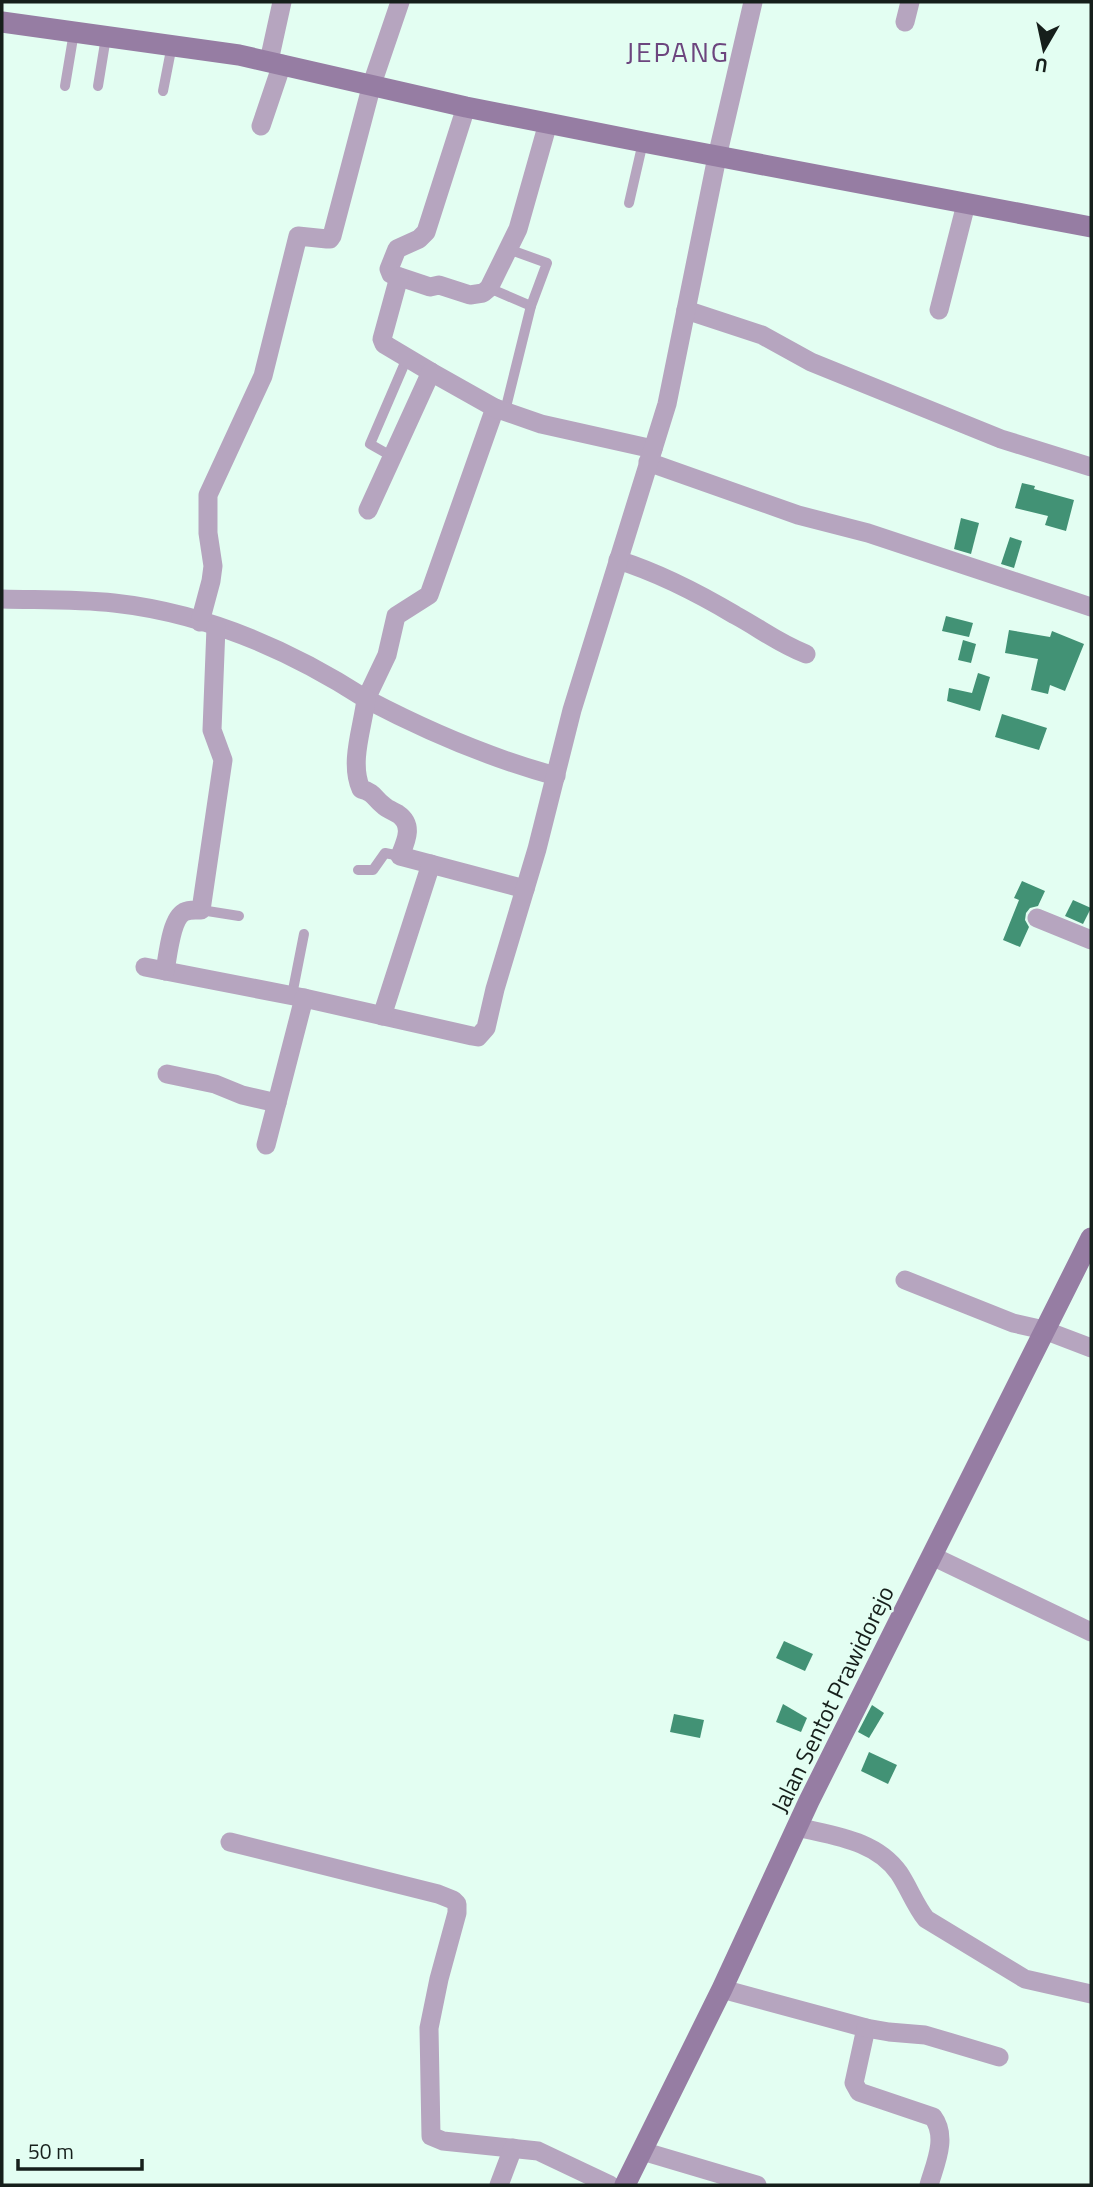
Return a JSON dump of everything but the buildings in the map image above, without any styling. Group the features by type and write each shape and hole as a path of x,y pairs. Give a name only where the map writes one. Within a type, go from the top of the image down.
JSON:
{"main road":[{"path":"2,22 271,61 466,107 1091,227"},
{"name":"Jalan Sentot Prawidorejo","path":"625,2185 722,1989 797,1827 1044,1330 1088,1249"}],"street":[{"path":"261,126 282,2"},
{"path":"165,971 176,919 184,912 201,910 223,760 212,730 208,624 213,566 208,533 208,495 263,376 298,236 330,239 332,236 372,84 400,2"},
{"path":"145,967 298,997 472,1036 483,1034 572,710 667,404 717,157 753,2"},
{"path":"905,22 910,2"},
{"path":"466,107 426,232 419,239 397,249 389,269 391,274 430,287 439,285 470,295 483,293 489,288 518,229 548,123"},
{"path":"939,310 966,204"},
{"path":"399,277 384,344 388,349 500,410 651,456 798,515 867,533 1091,607"},
{"path":"686,310 762,335 811,362 1001,439 1091,467"},
{"path":"368,510 431,372"},
{"path":"500,410 429,595 396,616 387,655 366,699 356,764 357,780 361,789 373,793 382,804 404,818 408,825 408,836 400,856 525,888"},
{"path":"618,560 642,567 687,589 738,616 781,644 806,654"},
{"path":"2,599 114,603 208,624 270,645 326,673 366,699 414,724 479,751 556,776"},
{"path":"382,1016 431,864"},
{"path":"1037,918 1091,940"},
{"path":"266,1146 298,997"},
{"path":"167,1074 215,1084 242,1095 277,1103"},
{"path":"905,1280 1013,1323 1044,1330 1091,1348"},
{"path":"932,1556 1091,1632"},
{"path":"797,1827 864,1843 888,1858 926,1919 1025,1979 1091,1994"},
{"path":"230,1842 438,1894 457,1904 429,2028 430,2136 443,2141 538,2151 610,2185"},
{"path":"722,1989 866,2028 925,2035 999,2057"},
{"path":"866,2028 854,2084 857,2090 933,2117 939,2124 940,2147 929,2185"},
{"path":"499,2185 513,2148"},
{"path":"642,2151 757,2185"}],"lane":[{"path":"65,86 74,32"},
{"path":"98,86 106,36"},
{"path":"163,91 172,45"},
{"path":"629,203 643,142"},
{"path":"500,410 531,306 547,263 508,249"},
{"path":"489,288 531,306"},
{"path":"393,457 370,444 407,358"},
{"path":"358,870 373,870 385,853 400,856"},
{"path":"201,910 239,916"},
{"path":"298,997 304,934"}],"district":[{"name":"JEPANG","path":"678,51"}]}
